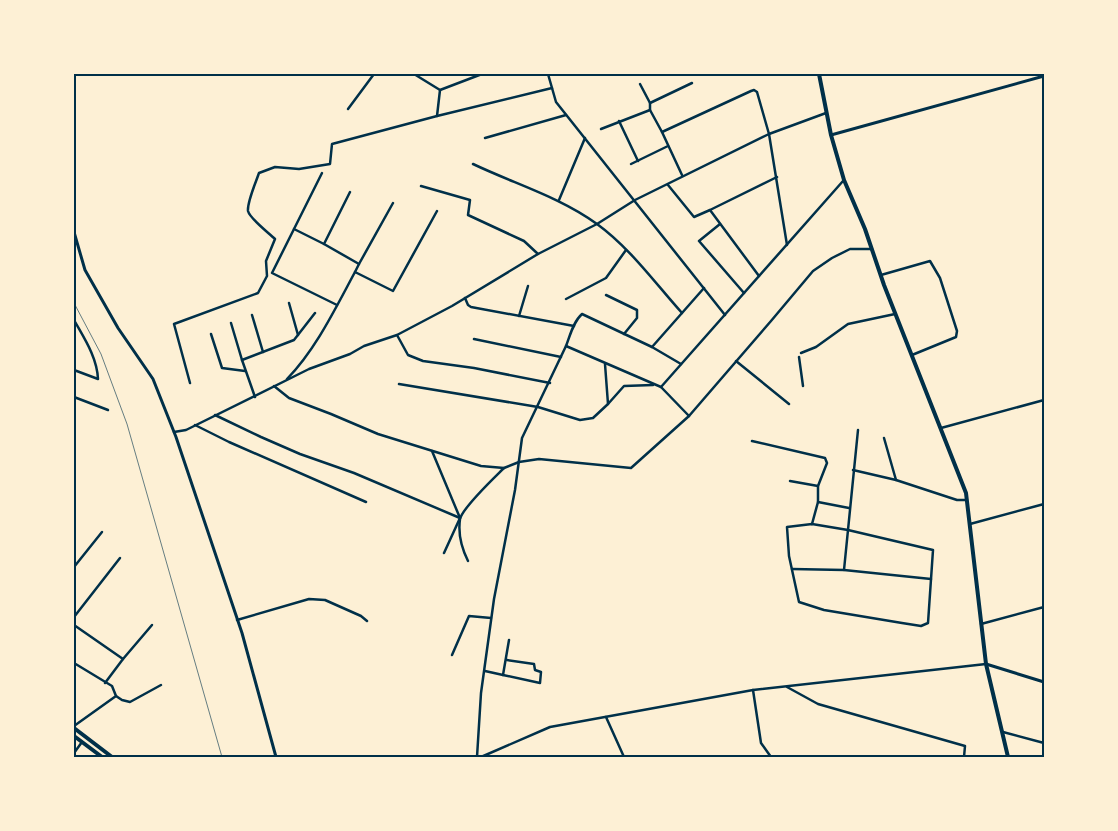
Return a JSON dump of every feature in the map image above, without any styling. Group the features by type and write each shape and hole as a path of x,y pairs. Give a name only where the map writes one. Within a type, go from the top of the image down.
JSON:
{"main road":[{"path":"819,74 831,135 844,180 966,493 986,664 1008,757"},
{"path":"74,727 112,757"},
{"path":"74,736 102,757"}],"street":[{"path":"348,109 374,74"},
{"path":"414,74 440,90"},
{"path":"440,90 482,74"},
{"path":"548,74 556,102 725,314"},
{"path":"831,135 1044,76"},
{"path":"650,103 692,83"},
{"path":"640,84 650,103 650,110 682,176"},
{"path":"190,383 174,324 258,293 267,276 266,261 275,239 253,219 248,211 259,173 275,167 299,169 330,164 332,144 552,88"},
{"path":"437,116 440,90"},
{"path":"662,132 754,90 757,92 769,134 787,245"},
{"path":"601,129 650,110"},
{"path":"174,432 186,430 309,369 350,354 364,346 397,335 465,298 538,254 597,224 635,200 769,134 826,113"},
{"path":"485,138 566,115"},
{"path":"619,121 638,161"},
{"path":"559,200 585,138"},
{"path":"631,164 668,146"},
{"path":"474,164 514,183 559,200 597,224 626,250 682,313"},
{"path":"322,173 272,273 337,305"},
{"path":"668,184 694,217 777,177"},
{"path":"661,388 844,180"},
{"path":"421,186 470,200 468,215 524,241 538,254"},
{"path":"324,244 350,192"},
{"path":"286,380 300,365 337,305 393,203"},
{"path":"710,210 759,276"},
{"path":"355,272 393,291 437,211"},
{"path":"720,224 699,241 744,293"},
{"path":"294,229 359,264"},
{"path":"74,232 85,270 118,328 153,379 174,432 237,620 276,757"},
{"path":"444,552 467,507 504,468 519,462 539,459 631,468 689,416 813,271 850,249 872,249"},
{"path":"566,299 606,278 626,250"},
{"path":"881,275 930,261 940,278 957,331 956,337 912,356"},
{"path":"519,316 528,286"},
{"path":"652,347 704,288"},
{"path":"606,295 638,310 637,318 624,334"},
{"path":"465,298 468,305 472,307 574,326"},
{"path":"288,303 298,335"},
{"path":"242,360 294,340 315,313"},
{"path":"477,757 484,671 491,618 522,438 550,383 579,316 582,314 652,347 681,364"},
{"path":"801,354 816,347 848,324 896,314"},
{"path":"252,315 263,352"},
{"path":"74,320 90,349 98,370 98,378 74,370"},
{"path":"232,324 255,397"},
{"path":"210,334 222,368 245,370"},
{"path":"397,335 408,355 423,361 481,369 550,383"},
{"path":"474,339 561,357"},
{"path":"566,346 661,388 689,416"},
{"path":"798,357 803,386"},
{"path":"736,361 789,404"},
{"path":"605,364 608,404"},
{"path":"399,384 538,407 580,420 593,418 624,386 655,385"},
{"path":"273,386 289,398 378,434 481,466 504,468"},
{"path":"74,397 108,410"},
{"path":"940,428 1044,400"},
{"path":"215,414 300,454 354,473 460,518"},
{"path":"196,424 238,446 366,502"},
{"path":"844,570 858,430"},
{"path":"884,438 896,480"},
{"path":"752,441 825,458 827,463 818,486 818,502 812,524"},
{"path":"432,451 460,518 462,547 468,561"},
{"path":"853,470 896,480 957,500 967,500"},
{"path":"790,481 818,486"},
{"path":"818,502 849,508"},
{"path":"970,524 1044,504"},
{"path":"812,524 848,530 932,550 928,622 921,626 824,610 799,602 789,556 787,527 812,524"},
{"path":"74,567 102,532"},
{"path":"74,617 120,558"},
{"path":"792,569 844,570 931,579"},
{"path":"237,620 309,599 324,600 366,620"},
{"path":"981,624 1044,607"},
{"path":"452,655 468,616 491,618"},
{"path":"74,625 123,659"},
{"path":"105,682 152,625"},
{"path":"503,675 508,640"},
{"path":"484,671 540,683 541,672 535,670 534,664 507,660"},
{"path":"74,663 112,686 116,696 122,700 130,702 161,685"},
{"path":"481,757 550,727 753,690 986,664 1044,682"},
{"path":"785,686 818,704 966,746 964,757"},
{"path":"753,690 760,742 771,757"},
{"path":"74,727 116,696"},
{"path":"606,717 624,757"},
{"path":"1002,732 1044,743"},
{"path":"74,753 82,742"}],"railway":[{"path":"74,303 101,354 127,424 222,757"}]}
